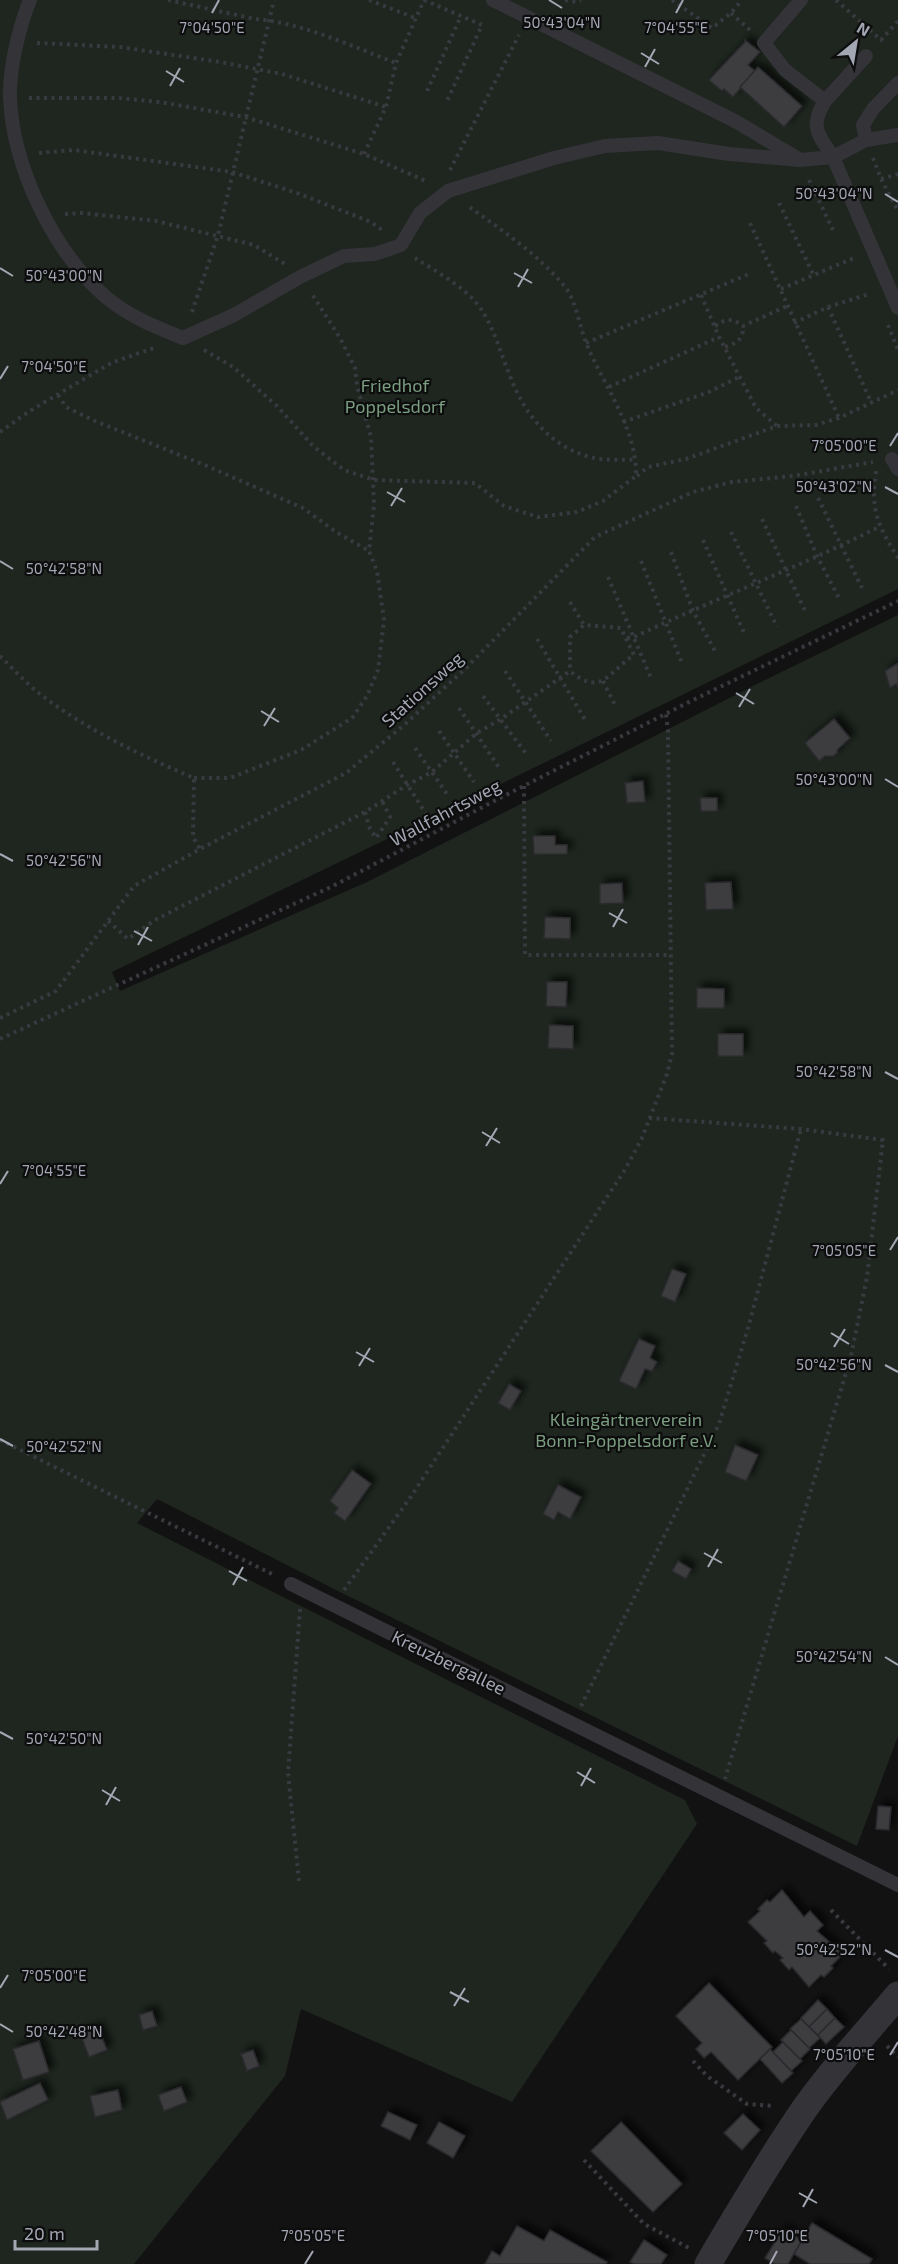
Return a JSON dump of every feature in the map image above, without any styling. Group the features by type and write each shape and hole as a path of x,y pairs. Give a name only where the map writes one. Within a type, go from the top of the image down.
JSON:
{"street":[{"path":"709,2262 758,2180 806,2107 849,2052 894,1982"}],"lane":[{"path":"30,0 13,63 10,99 23,170 32,194 69,257 106,297 124,311 144,322 183,338 234,315 300,277 344,256 375,254 401,245 420,213 448,191 491,180 554,158 605,146 658,143 729,154 800,160 833,157 866,140 898,135"},
{"path":"493,0 735,121 800,160"},
{"path":"801,0 764,43 785,70 825,101"},
{"path":"866,56 825,101 817,114 815,130 833,157 898,308"},
{"path":"866,140 862,125 873,109 898,83"},
{"name":"Kreuzbergallee","path":"291,1584 304,1596 570,1722 898,1885"}],"path":[{"path":"168,0 255,19 270,20 347,44 396,63"},
{"path":"183,338 218,235 274,0"},
{"path":"369,0 415,18"},
{"path":"364,154 386,107 396,63 424,0 482,25 447,101"},
{"path":"565,0 576,2 581,0"},
{"path":"672,0 712,27 731,14 742,0"},
{"path":"836,0 881,40 898,21"},
{"path":"427,91 460,16"},
{"path":"448,191 450,168 529,17"},
{"path":"18,42 120,47 258,69 386,107"},
{"path":"10,99 118,98 160,102 245,117 364,154 448,191 529,250 568,291 586,343 609,387 623,422 636,460 636,476"},
{"path":"866,140 881,179 898,211"},
{"path":"21,154 74,150 232,172 297,193 371,222 401,245 411,256 462,290 482,310 529,416 559,445 591,457 636,460"},
{"path":"800,160 833,230"},
{"path":"881,179 898,174"},
{"path":"779,203 814,276"},
{"path":"0,656 39,694 87,726 136,753 194,778 230,778 301,750 352,718 367,696 378,670 384,620 377,571 369,552 374,480 371,437 357,386 355,368 340,338 300,277 283,261 254,245 218,235 156,221 82,213 45,216"},
{"path":"750,224 839,418"},
{"path":"781,289 872,249"},
{"path":"586,343 749,274"},
{"path":"794,323 828,307 878,291 887,282"},
{"path":"701,295 719,337 756,408 777,426"},
{"path":"743,326 787,306"},
{"path":"828,307 870,402"},
{"path":"715,326 727,319 735,320 743,326 744,334 738,342 725,347"},
{"path":"609,387 719,337"},
{"path":"0,432 111,363 183,338 233,367 277,406 313,446 344,470 374,480 475,483 504,506 538,518 577,512 603,501 648,467 686,459 777,426 816,425 839,418 898,390"},
{"path":"623,422 709,392 739,377"},
{"path":"57,395 66,407 95,422 217,470 303,508 369,552"},
{"name":"Stationsweg","path":"0,1018 56,991 134,886 346,773 404,725 466,668 595,537 693,492 732,482 793,476 877,461 873,493 879,527"},
{"path":"818,498 862,588"},
{"path":"796,506 817,556 840,600"},
{"path":"762,519 806,613"},
{"path":"627,638 787,571 879,527 898,558"},
{"path":"731,532 777,627"},
{"path":"703,540 726,597 745,635"},
{"path":"670,552 693,610 715,651"},
{"path":"641,561 682,663"},
{"path":"608,577 651,678"},
{"name":"Wallfahrtsweg","path":"0,1039 333,886 666,714 898,601"},
{"path":"570,602 584,625"},
{"path":"584,625 621,628 633,655 603,681 594,683 580,680 570,671 570,637 584,625"},
{"path":"537,639 587,723"},
{"path":"505,671 551,741"},
{"path":"108,921 128,939 155,920 365,812 432,772 477,733 570,671"},
{"path":"603,681 615,705"},
{"path":"483,696 527,755"},
{"path":"459,708 500,769"},
{"path":"299,1881 288,1773 304,1596 342,1593 410,1498 557,1276 636,1151 667,1074 672,1054 666,714"},
{"path":"439,731 474,782"},
{"path":"415,748 447,794"},
{"path":"393,762 426,814"},
{"path":"194,778 193,837 200,849"},
{"path":"524,786 525,955 670,955"},
{"path":"365,812 370,829 376,838 390,817 382,801"},
{"path":"649,1118 801,1129 884,1140 868,1266 851,1356 729,1770 717,1795"},
{"path":"570,1722 599,1672 719,1424 748,1328 801,1129"},
{"path":"0,1440 291,1584"},
{"path":"831,1910 894,1982"},
{"path":"693,2061 707,2076 747,2104 806,2107"},
{"path":"584,2160 644,2224 709,2262"}],"green space":[{"path":"0,0 898,0 898,589 112,972 120,991 367,882 898,615 898,1736 857,1846 342,1593 157,1499 137,1523 685,1800 697,1824 512,2102 301,2009 285,2076 134,2264 0,2264"}],"building":[{"path":"745,40 760,52 748,65 755,71 733,97 709,80"},
{"path":"758,67 802,106 784,127 740,87"},
{"path":"898,663 898,688 896,684 890,688 885,671"},
{"path":"834,719 850,738 833,756 825,756 819,761 805,743"},
{"path":"643,781 645,802 627,803 625,783"},
{"path":"700,798 717,798 717,811 701,811"},
{"path":"533,836 555,836 555,845 567,845 567,854 534,854"},
{"path":"731,882 733,909 706,910 705,883"},
{"path":"622,883 623,903 600,904 600,884"},
{"path":"545,917 570,918 570,939 544,938"},
{"path":"547,982 567,982 566,1007 546,1006"},
{"path":"697,988 724,989 724,1008 697,1008"},
{"path":"549,1025 573,1026 573,1049 548,1048"},
{"path":"718,1034 743,1034 743,1056 718,1056"},
{"path":"672,1269 686,1274 675,1302 661,1296"},
{"path":"639,1339 655,1346 650,1358 657,1362 652,1371 645,1369 636,1389 619,1381"},
{"path":"509,1384 521,1391 510,1410 498,1403"},
{"path":"735,1445 758,1455 746,1481 725,1472"},
{"path":"352,1470 371,1484 345,1521 334,1513 338,1508 330,1501"},
{"path":"558,1485 581,1497 570,1519 558,1512 554,1520 543,1514"},
{"path":"678,1561 691,1569 686,1579 672,1571"},
{"path":"878,1806 891,1807 889,1830 876,1829"},
{"path":"782,1890 804,1917 810,1911 823,1925 817,1931 843,1954 824,1977 821,1975 809,1987 792,1967 789,1970 780,1960 783,1958 775,1951 773,1953 764,1943 767,1941 748,1922 760,1911 758,1909 767,1900 770,1902"},
{"path":"709,1983 772,2047 738,2080 711,2052 704,2058 696,2049 702,2043 676,2016"},
{"path":"818,2000 827,2009 809,2027 801,2018"},
{"path":"827,2009 835,2018 818,2035 809,2027"},
{"path":"152,2011 157,2026 143,2030 139,2015"},
{"path":"835,2018 844,2027 826,2044 818,2035"},
{"path":"801,2019 820,2038 809,2048 790,2029"},
{"path":"98,2027 107,2050 89,2057 80,2033"},
{"path":"791,2030 810,2049 800,2059 781,2040"},
{"path":"39,2041 49,2072 23,2080 13,2049"},
{"path":"783,2042 802,2061 791,2071 773,2052"},
{"path":"770,2049 793,2073 782,2083 760,2059"},
{"path":"253,2050 259,2066 247,2071 241,2054"},
{"path":"40,2083 48,2100 7,2120 0,2102"},
{"path":"181,2087 187,2102 164,2111 158,2095"},
{"path":"118,2090 122,2110 95,2117 90,2096"},
{"path":"388,2112 417,2125 410,2140 381,2126"},
{"path":"743,2114 760,2130 742,2150 724,2133"},
{"path":"439,2122 465,2136 453,2158 427,2143"},
{"path":"621,2122 682,2184 653,2212 591,2151"},
{"path":"812,2223 872,2259 869,2264 810,2264 794,2254"},
{"path":"517,2226 544,2241 550,2230 607,2262 606,2264 485,2264 492,2251 500,2256"},
{"path":"783,2229 802,2240 788,2264 775,2264 765,2258"},
{"path":"644,2240 667,2255 661,2264 630,2262"}],"park label":[{"name":"Friedhof Poppelsdorf","path":"395,395"},
{"name":"Kleingärtnerverein Bonn-Poppelsdorf e.V.","path":"626,1429"}]}
